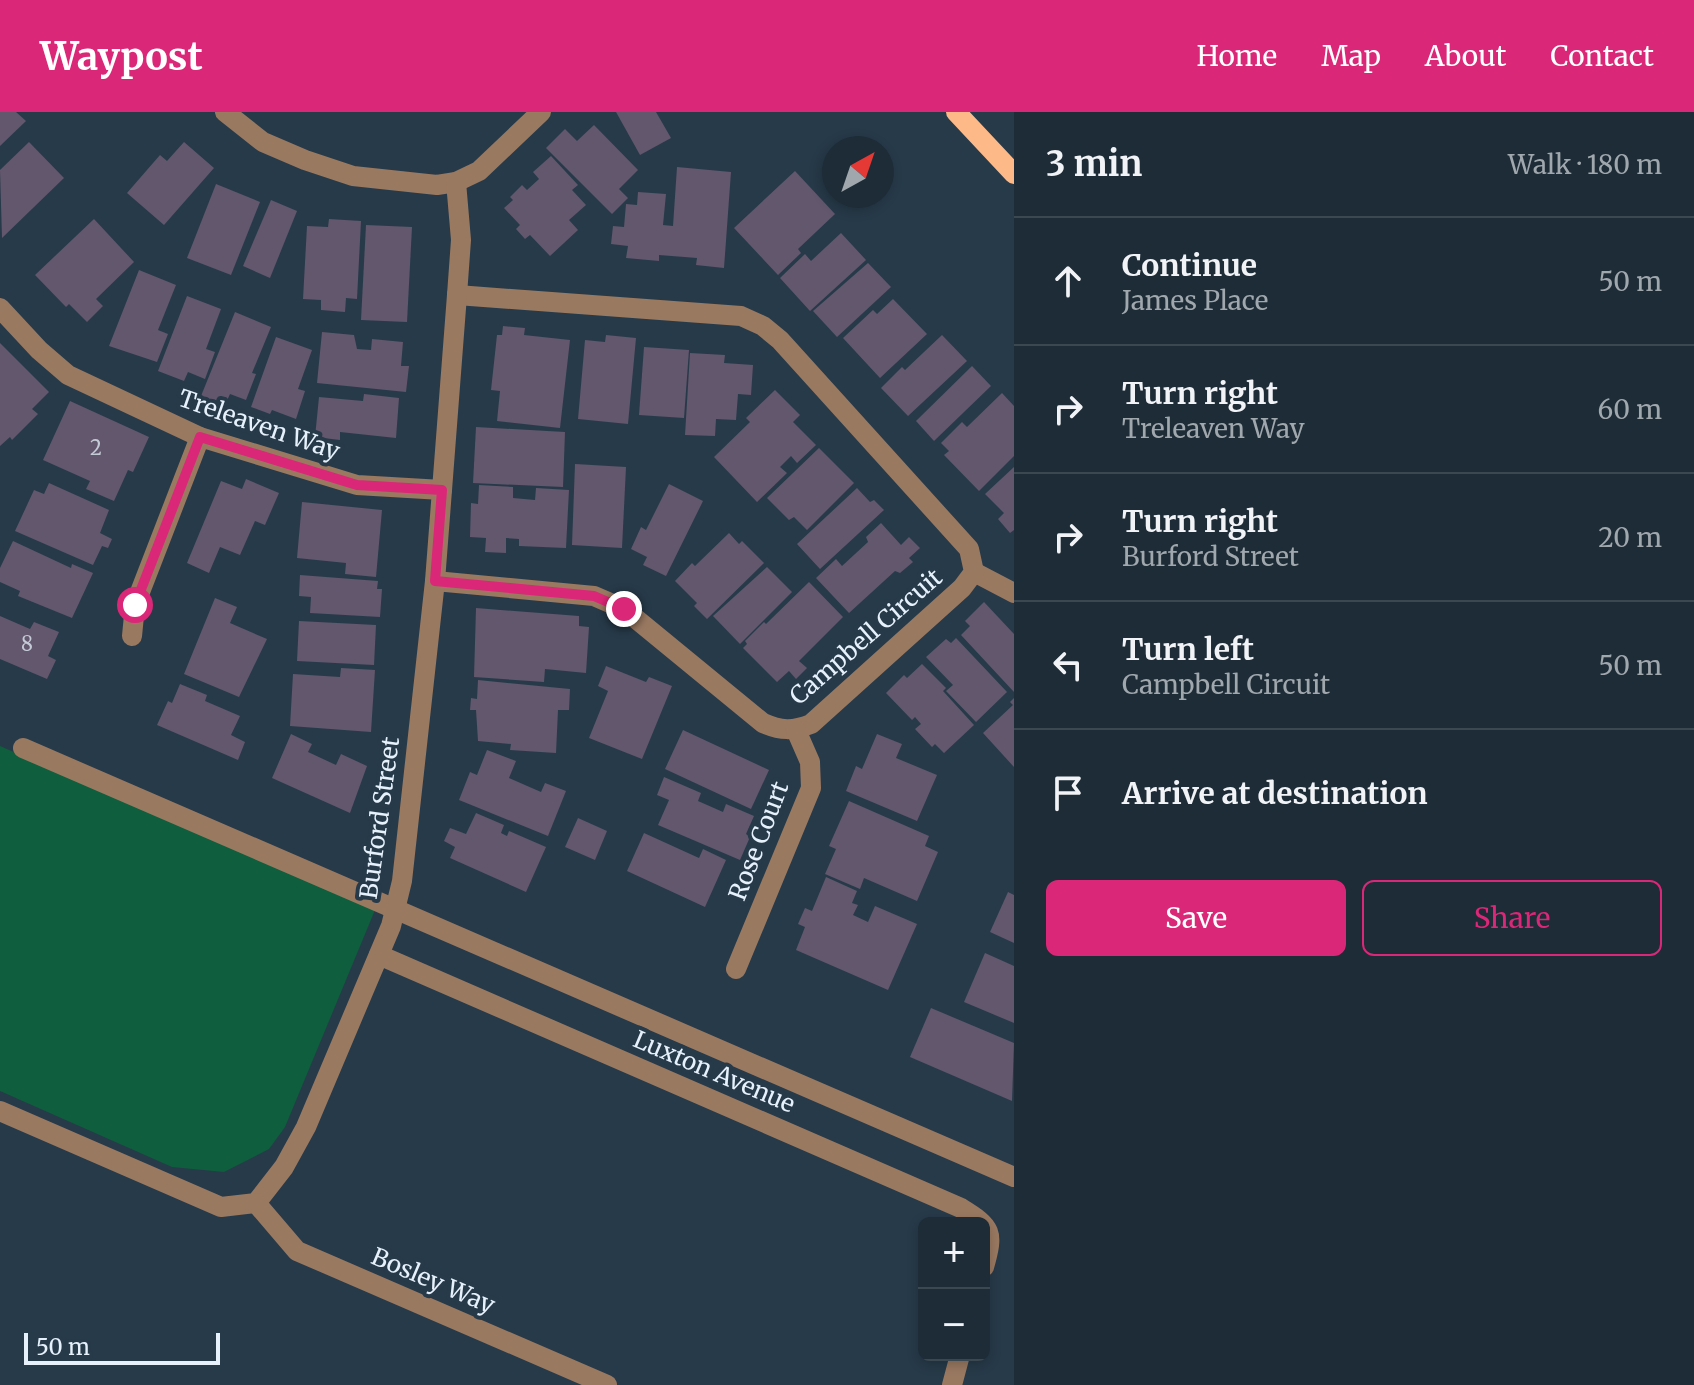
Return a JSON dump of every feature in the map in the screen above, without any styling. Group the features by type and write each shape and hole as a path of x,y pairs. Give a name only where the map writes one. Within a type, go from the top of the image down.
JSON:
{"main road":[{"path":"956,112 1014,174"}],"street":[{"path":"225,112 263,142 305,160 353,176 437,185 456,182 479,171 541,112"},
{"name":"Burford Street","path":"256,1203 296,1149 391,926 402,881 435,581 461,240 456,182"},
{"name":"Campbell Circuit","path":"435,581 594,596 624,609 763,723 778,730 796,730 811,724 962,588 974,572 969,549 780,340 763,326 741,316 457,295"},
{"name":"Treleaven Way","path":"0,308 39,350 68,375 200,437 357,485 442,490"},
{"path":"132,636 135,605 200,437"},
{"path":"974,572 1014,593"},
{"name":"Rose Court","path":"736,969 811,788 810,762 796,730"},
{"path":"23,748 1014,1177"},
{"name":"Luxton Avenue","path":"379,955 976,1217"},
{"path":"0,1111 221,1207 256,1203"},
{"name":"Bosley Way","path":"256,1203 297,1251 607,1385"},
{"path":"952,1385 958,1361"}],"green space":[{"path":"0,746 375,910 285,1127 269,1149 224,1172 172,1167 0,1091"}],"building":[{"path":"0,112 16,112 26,121 0,146"},
{"path":"616,112 656,112 671,138 640,155"},
{"path":"594,125 638,170 619,189 628,198 612,214 546,148 565,129 577,141"},
{"path":"29,142 64,178 2,238 0,170"},
{"path":"184,142 214,168 164,225 127,193 160,155 167,161"},
{"path":"551,156 578,185 572,190 586,205 569,220 578,230 550,256 530,235 525,239 516,229 520,225 504,208 522,185 527,190 539,179 533,172"},
{"path":"677,167 731,172 724,268 696,265 697,258 659,255 659,261 626,258 628,246 611,244 613,226 624,227 626,204 637,205 638,192 666,194 663,225 673,226"},
{"path":"795,171 822,200 822,208 829,208 835,214 798,249 801,253 778,275 734,228"},
{"path":"216,184 260,202 231,275 187,258"},
{"path":"271,200 297,211 270,278 243,266"},
{"path":"94,219 134,262 96,299 103,306 87,322 69,304 66,307 35,275"},
{"path":"329,219 361,221 357,299 346,298 345,312 321,310 321,300 303,299 307,226 328,227"},
{"path":"366,225 412,227 407,322 361,320"},
{"path":"841,233 866,260 810,311 780,278 805,254 811,261"},
{"path":"868,263 891,287 837,337 813,311"},
{"path":"139,270 176,285 158,330 168,334 157,362 109,346"},
{"path":"187,296 221,309 206,349 215,352 205,379 188,372 184,381 158,371"},
{"path":"893,299 927,334 880,378 843,338 873,310 877,314"},
{"path":"235,312 271,327 252,373 256,374 246,400 230,394 225,405 201,396"},
{"path":"503,326 525,328 524,335 570,340 560,428 497,421 500,391 491,390 497,335 502,335"},
{"path":"322,332 354,335 357,349 371,350 372,339 403,342 401,366 409,366 406,392 317,383"},
{"path":"606,335 636,338 628,424 578,419 585,340 605,342"},
{"path":"942,335 967,361 908,416 881,388"},
{"path":"276,337 312,350 298,389 305,391 296,419 272,410 270,414 251,407"},
{"path":"0,343 49,392 32,409 38,414 12,440 10,437 0,446"},
{"path":"644,347 689,350 684,418 639,415"},
{"path":"690,353 725,355 724,363 753,365 751,395 738,394 736,420 716,419 715,436 685,435"},
{"path":"972,366 991,386 934,441 916,421"},
{"path":"775,390 800,415 793,422 816,445 797,463 791,456 780,467 787,473 757,502 714,457 750,422 746,418"},
{"path":"1002,393 1014,406 1014,456 979,491 944,455 949,451 941,443 962,422 967,427"},
{"path":"364,394 399,398 396,438 340,432 340,440 315,437 319,397 363,401"},
{"path":"70,401 149,437 133,472 128,470 114,501 86,489 90,481 43,460"},
{"path":"476,427 565,432 563,487 473,483"},
{"path":"819,448 854,483 807,530 794,517 789,520 767,498"},
{"path":"575,464 626,467 622,548 572,545"},
{"path":"1014,467 1014,530 1010,533 998,519 1004,513 985,494"},
{"path":"246,479 279,493 265,525 255,521 240,555 220,547 209,573 187,563 221,481 242,489"},
{"path":"49,483 109,510 100,533 112,539 108,548 102,546 93,565 15,531 34,490 44,494"},
{"path":"669,484 703,501 666,576 643,565 647,557 631,549 641,527 646,530"},
{"path":"479,485 513,487 513,498 535,500 536,488 569,490 566,548 519,546 519,539 506,538 506,553 485,552 486,538 470,537 471,503 478,504"},
{"path":"857,488 870,502 874,500 884,510 820,569 797,544"},
{"path":"302,502 382,510 376,577 345,574 346,563 297,558"},
{"path":"881,523 901,545 909,537 920,548 909,558 913,562 900,573 895,571 849,613 816,578 836,559 842,566 868,542 866,537"},
{"path":"729,533 764,563 707,619 694,606 697,603 675,581"},
{"path":"13,541 71,568 72,564 93,573 72,618 18,596 20,591 0,582 0,568"},
{"path":"767,567 792,592 740,644 713,616"},
{"path":"300,575 378,581 377,589 382,589 380,617 310,613 311,597 299,596"},
{"path":"809,582 843,617 799,661 807,668 796,679 789,671 777,682 743,648 747,644 745,641"},
{"path":"215,598 237,607 230,623 267,639 239,697 184,674"},
{"path":"984,602 1014,634 1014,692 961,635 970,626 965,621"},
{"path":"476,608 579,616 579,626 589,627 586,673 545,669 544,682 474,677"},
{"path":"0,616 30,629 34,622 59,632 48,656 56,660 47,679 0,659"},
{"path":"299,621 376,625 374,665 297,661"},
{"path":"956,638 1007,692 976,722 946,691 953,685 926,657 946,639 951,643"},
{"path":"922,664 946,688 943,691 974,725 944,753 935,744 932,747 915,729 921,724 915,717 912,720 886,693 904,675 907,678"},
{"path":"606,666 646,682 649,677 672,686 642,759 589,738 608,691 598,686"},
{"path":"341,668 375,670 371,732 290,726 293,674 340,677"},
{"path":"478,680 570,689 569,710 558,710 556,753 510,750 511,744 478,741 476,710 470,710 471,698 477,699"},
{"path":"180,684 207,695 205,701 240,716 231,735 245,742 238,760 157,725"},
{"path":"1014,698 1014,767 983,733 1013,705 1010,702"},
{"path":"683,730 769,770 751,809 665,769"},
{"path":"291,734 312,744 308,752 336,765 341,754 367,766 350,813 272,778"},
{"path":"877,734 902,744 896,758 937,775 917,821 846,791 856,766 862,769"},
{"path":"487,750 516,761 509,778 541,792 545,783 566,791 548,836 459,800 470,772 477,775"},
{"path":"664,777 701,793 698,801 723,812 726,804 754,816 746,834 750,837 740,860 658,825 669,800 657,795"},
{"path":"849,801 929,836 925,846 938,852 917,901 864,878 860,889 825,874 836,849 829,846"},
{"path":"476,813 504,825 501,833 507,836 509,831 546,847 526,892 450,858 455,847 444,841 450,828 466,834"},
{"path":"578,818 607,831 595,860 565,847"},
{"path":"644,833 699,858 703,849 726,860 705,907 627,871"},
{"path":"826,877 857,891 852,903 858,905 853,915 868,922 875,906 917,924 888,990 796,950 805,927 798,924 805,908 812,911"},
{"path":"1008,892 1014,895 1014,943 990,932"},
{"path":"985,953 1014,966 1014,1023 964,1002"},
{"path":"931,1008 1014,1043 1012,1101 910,1057"}],"route":[{"path":"135,605 200,437 357,485 442,490 435,581 594,596 624,609"}]}
